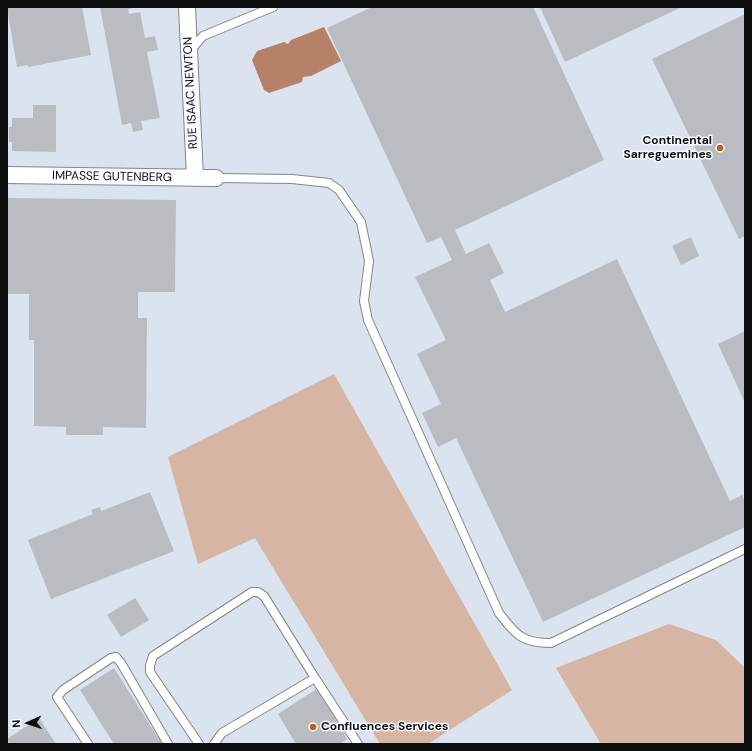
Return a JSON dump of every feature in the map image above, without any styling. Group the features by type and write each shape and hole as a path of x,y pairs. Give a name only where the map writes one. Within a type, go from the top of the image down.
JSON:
{"street":[{"name":"RUE ISAAC NEWTON","path":"187,7 195,178"},
{"name":"IMPASSE GUTENBERG","path":"7,176 216,178"}],"lane":[{"path":"190,51 203,36 273,7"},
{"path":"216,178 292,179 329,183 339,190 361,222 369,261 364,301 368,320 499,613 511,629 522,638 534,643 551,643 745,549"},
{"path":"199,744 150,672 151,660 153,656 252,592 258,592 264,596 358,744"},
{"path":"88,744 57,697 63,690 111,658 116,657 121,662 168,744"},
{"path":"214,744 222,733 315,678"}],"shaded area":[{"path":"7,7 745,7 745,744 7,744"},
{"path":"324,27 341,61 311,76 303,77 302,82 269,93 264,90 252,60 257,51 284,42 288,44 291,40"},
{"path":"334,374 512,690 428,744 380,744 255,538 198,564 168,457"},
{"path":"669,624 716,640 745,668 745,744 601,744 556,668"}],"building":[{"path":"7,7 82,7 91,55 28,67 28,65 17,67"},
{"path":"100,7 136,7 128,9 129,14 140,12 145,38 155,36 158,50 147,52 160,118 141,121 143,130 133,132 131,123 122,125"},
{"path":"372,7 533,7 604,160 455,230 466,254 489,243 504,273 490,280 505,312 617,259 730,501 742,495 745,501 745,527 543,622 456,438 438,447 422,413 441,404 417,354 446,340 415,277 452,260 441,237 427,243 327,28"},
{"path":"540,7 682,7 565,62"},
{"name":"Continental Sarreguemines","path":"745,14 745,236 739,239 652,59"},
{"path":"33,105 56,105 56,152 12,151 12,142 9,142 9,127 12,127 12,118 33,118"},
{"path":"7,198 176,200 175,292 138,292 138,318 147,318 146,428 103,427 103,435 66,435 66,427 34,426 34,340 29,340 29,294 7,294"},
{"path":"691,237 699,256 681,265 672,246"},
{"path":"745,331 745,403 718,344"},
{"path":"150,492 174,551 51,599 28,540 93,514 91,510 100,507 101,511"},
{"path":"135,598 149,620 121,637 107,615"},
{"path":"114,668 162,744 114,744 80,690"},
{"name":"Confluences Services","path":"318,688 347,739 340,744 296,744 278,714"},
{"path":"39,718 56,744 10,744 7,739"}],"place":[{"name":"Continental Sarreguemines","path":"720,148"},
{"name":"Confluences Services","path":"313,727"}]}
